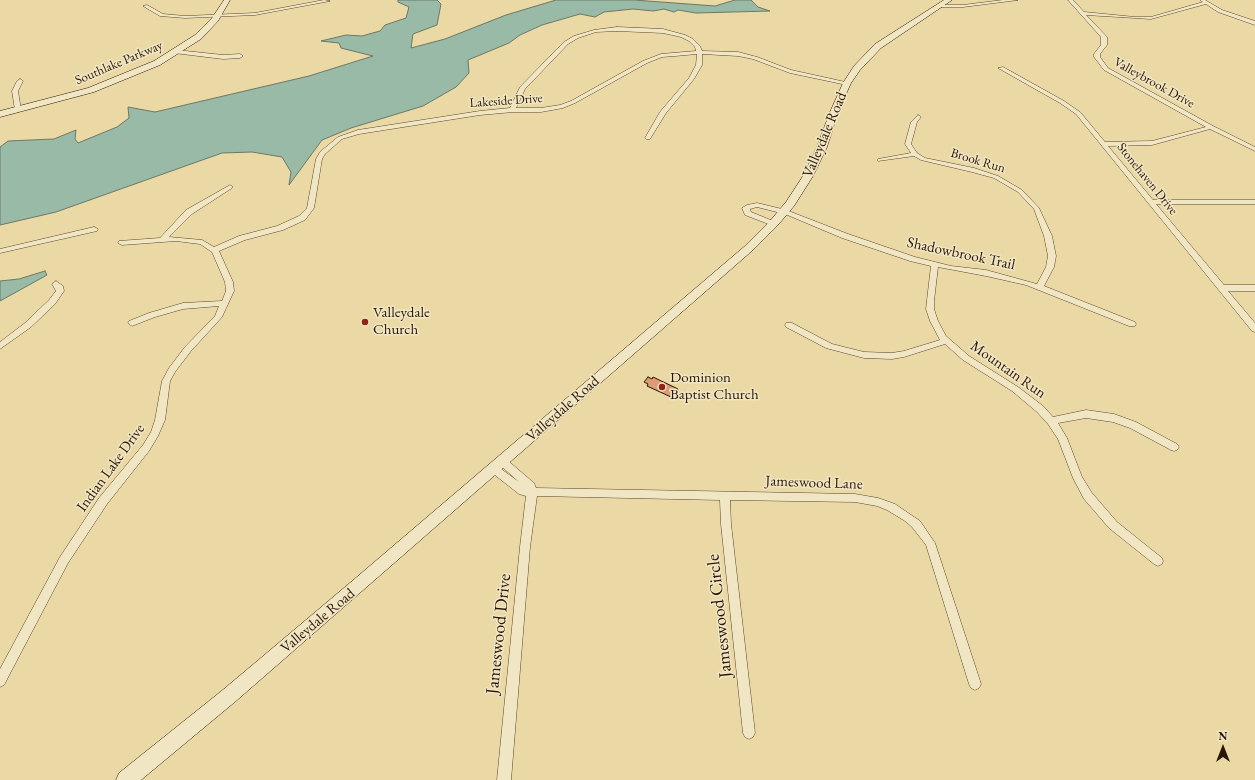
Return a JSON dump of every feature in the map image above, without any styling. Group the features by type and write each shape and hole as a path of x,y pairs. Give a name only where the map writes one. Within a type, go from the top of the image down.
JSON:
{"main road":[{"name":"Southlake Parkway","path":"0,114 96,88 136,72 176,52 198,37 217,16 227,0"},
{"name":"Valleydale Road","path":"126,780 230,696 738,258 780,216 802,186 818,158 834,112 847,83 861,63 878,46 945,3"}],"street":[{"path":"945,3 963,6 1016,0"},
{"name":"Valleybrook Drive","path":"1070,0 1104,37 1104,45 1097,54 1097,57 1106,69 1210,127 1255,149"},
{"path":"145,6 153,12 178,18 261,13 328,1"},
{"path":"1081,13 1151,18 1204,2 1224,13 1255,23"},
{"path":"513,110 518,94 529,80 566,43 579,36 596,31 617,29 668,32 691,40 698,47 700,62 698,69 663,112 648,138"},
{"path":"176,52 223,57 240,56"},
{"name":"Lakeside Drive","path":"214,250 242,238 280,228 305,215 310,208 320,157 328,147 343,137 358,132 476,114 513,110 541,110 562,107 650,60 665,55 724,52 744,55 790,71 847,83"},
{"name":"Stonehaven Drive","path":"1001,68 1071,108 1081,117 1255,329"},
{"path":"18,110 15,91 20,81"},
{"path":"915,154 908,144 914,122 918,117"},
{"path":"1103,144 1152,143 1210,127"},
{"name":"Brook Run","path":"880,160 915,154 923,158 974,170 996,177 1029,198 1039,212 1051,250 1050,267 1039,288"},
{"path":"163,239 189,212 230,187"},
{"path":"1152,202 1255,202"},
{"name":"Shadowbrook Trail","path":"780,216 836,236 845,236 913,260 986,273 1039,288 1132,324"},
{"path":"0,251 94,230"},
{"path":"122,243 163,239 194,240 202,242 214,250"},
{"name":"Indian Lake Drive","path":"0,681 64,560 103,501 146,448 155,433 160,420 166,381 172,370 188,349 218,317 225,303 230,288 214,250"},
{"name":"Mountain Run","path":"935,265 930,309 934,321 946,341 966,358 1026,397 1040,409 1050,421 1065,445 1078,478 1088,496 1113,524 1158,561"},
{"path":"0,346 28,325 52,302 60,291 60,288 56,284"},
{"path":"1222,288 1255,288"},
{"path":"132,323 152,315 183,306 225,303"},
{"path":"789,325 829,346 864,355 892,356 904,354 946,341"},
{"path":"1050,421 1086,414 1114,418 1133,425 1174,447"},
{"name":"Jameswood Lane","path":"498,465 522,490 532,492 864,500 891,507 909,518 926,536 938,562 975,684"},
{"name":"Jameswood Drive","path":"504,780 525,547 532,492"},
{"name":"Jameswood Circle","path":"725,496 726,524 749,733"}],"shaded area":[{"path":"398,0 437,0 441,4 437,25 413,34 411,48 445,39 506,15 556,0 634,0 715,6 735,0 751,0 758,7 770,11 696,13 678,10 674,12 664,9 653,11 633,9 604,12 595,17 580,14 542,25 520,35 509,43 468,60 469,73 456,87 423,106 351,128 322,140 289,185 291,172 282,157 252,152 222,153 56,212 0,225 0,147 8,141 54,139 76,130 75,139 78,143 117,127 129,118 128,107 155,112 309,76 373,56 341,48 339,43 321,41 346,35 362,36 380,31 385,25 406,18 409,7 398,2"},
{"path":"45,271 47,275 0,301 0,281 19,279"}],"building":[{"name":"Dominion Baptist Church","path":"648,377 652,379 653,377 678,389 671,397 647,386 648,384 644,382"}],"place":[{"name":"Valleydale Church","path":"365,322"},
{"name":"Dominion Baptist Church","path":"662,387"}]}
